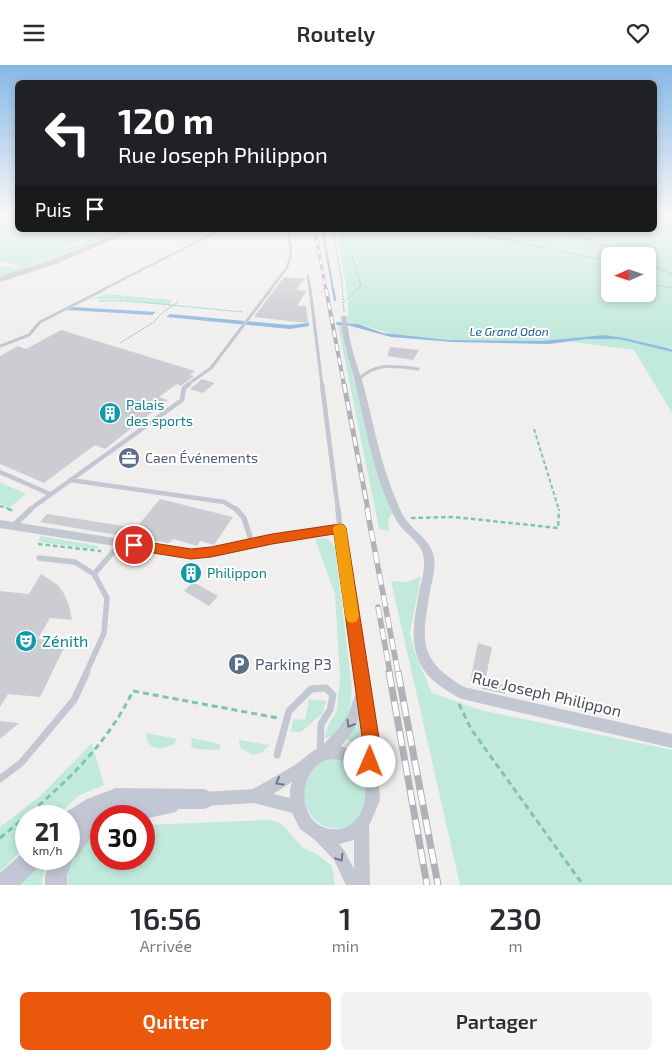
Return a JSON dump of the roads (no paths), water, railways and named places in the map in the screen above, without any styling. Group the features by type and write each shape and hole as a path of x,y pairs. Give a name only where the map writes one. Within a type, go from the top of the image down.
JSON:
{"main road":[{"path":"0,287 72,255"},
{"path":"0,280 53,263"},
{"path":"80,816 94,806 116,798 204,799"},
{"path":"155,807 204,799"},
{"path":"80,834 90,825"},
{"path":"4,885 20,870"},
{"path":"56,885 58,870"}],"street":[{"name":"Rue Joseph Philippon","path":"344,321 383,475 400,519 422,542 428,554 429,571 418,625 418,635 421,651 430,672 443,683 462,693 672,741"},
{"path":"0,523 123,538 191,554 340,528 372,751 368,773"},
{"path":"254,797 305,767 323,754 350,727 358,708 362,688"},
{"path":"320,835 332,838 343,837 353,833 362,826 374,800 373,786 368,773 360,762 350,755 338,752 323,754"},
{"path":"305,767 297,786 297,807 302,819 310,829 320,835 339,855 354,885"},
{"path":"204,799 254,797 297,807"},
{"path":"362,826 362,885"}],"lane":[{"path":"0,346 29,335 40,322 171,255"},
{"path":"13,526 50,494 182,400 184,388 211,368 286,269 291,255"},
{"path":"308,276 340,528"},
{"path":"358,380 364,373 384,365 418,369"},
{"path":"0,472 50,494"},
{"path":"69,480 224,502 236,507 244,516 252,543"},
{"path":"94,575 123,538"},
{"path":"0,779 22,763 74,700 104,633 107,598 94,575 75,562 39,558"},
{"path":"277,755 289,711 311,689 326,688 333,695 330,710 321,724 323,754"}],"water":[{"path":"73,307 156,312 152,315 67,310"},
{"path":"170,314 290,325 309,323 309,326 290,329 166,317"},
{"path":"336,322 358,324 383,333 447,340 541,341 605,335 667,348 672,350 672,352 619,339 587,339 549,344 453,342 391,337 347,325 337,325"}],"waterway":[{"path":"327,255 333,290"},
{"path":"333,289 335,300"}],"railway":[{"path":"320,255 326,290"},
{"path":"326,289 344,385"},
{"path":"344,384 368,510"},
{"path":"367,509 398,673"},
{"path":"378,607 390,673"},
{"path":"389,672 427,885"},
{"path":"398,672 438,885"}],"place":[{"name":"Palais des sports","path":"110,413"},
{"name":"Caen Événements","path":"129,458"},
{"name":"Philippon","path":"191,573"},
{"name":"Zénith","path":"26,641"},
{"name":"Parking P3","path":"239,664"}],"water label":[{"name":"Le Grand Odon","path":"509,332"}]}
